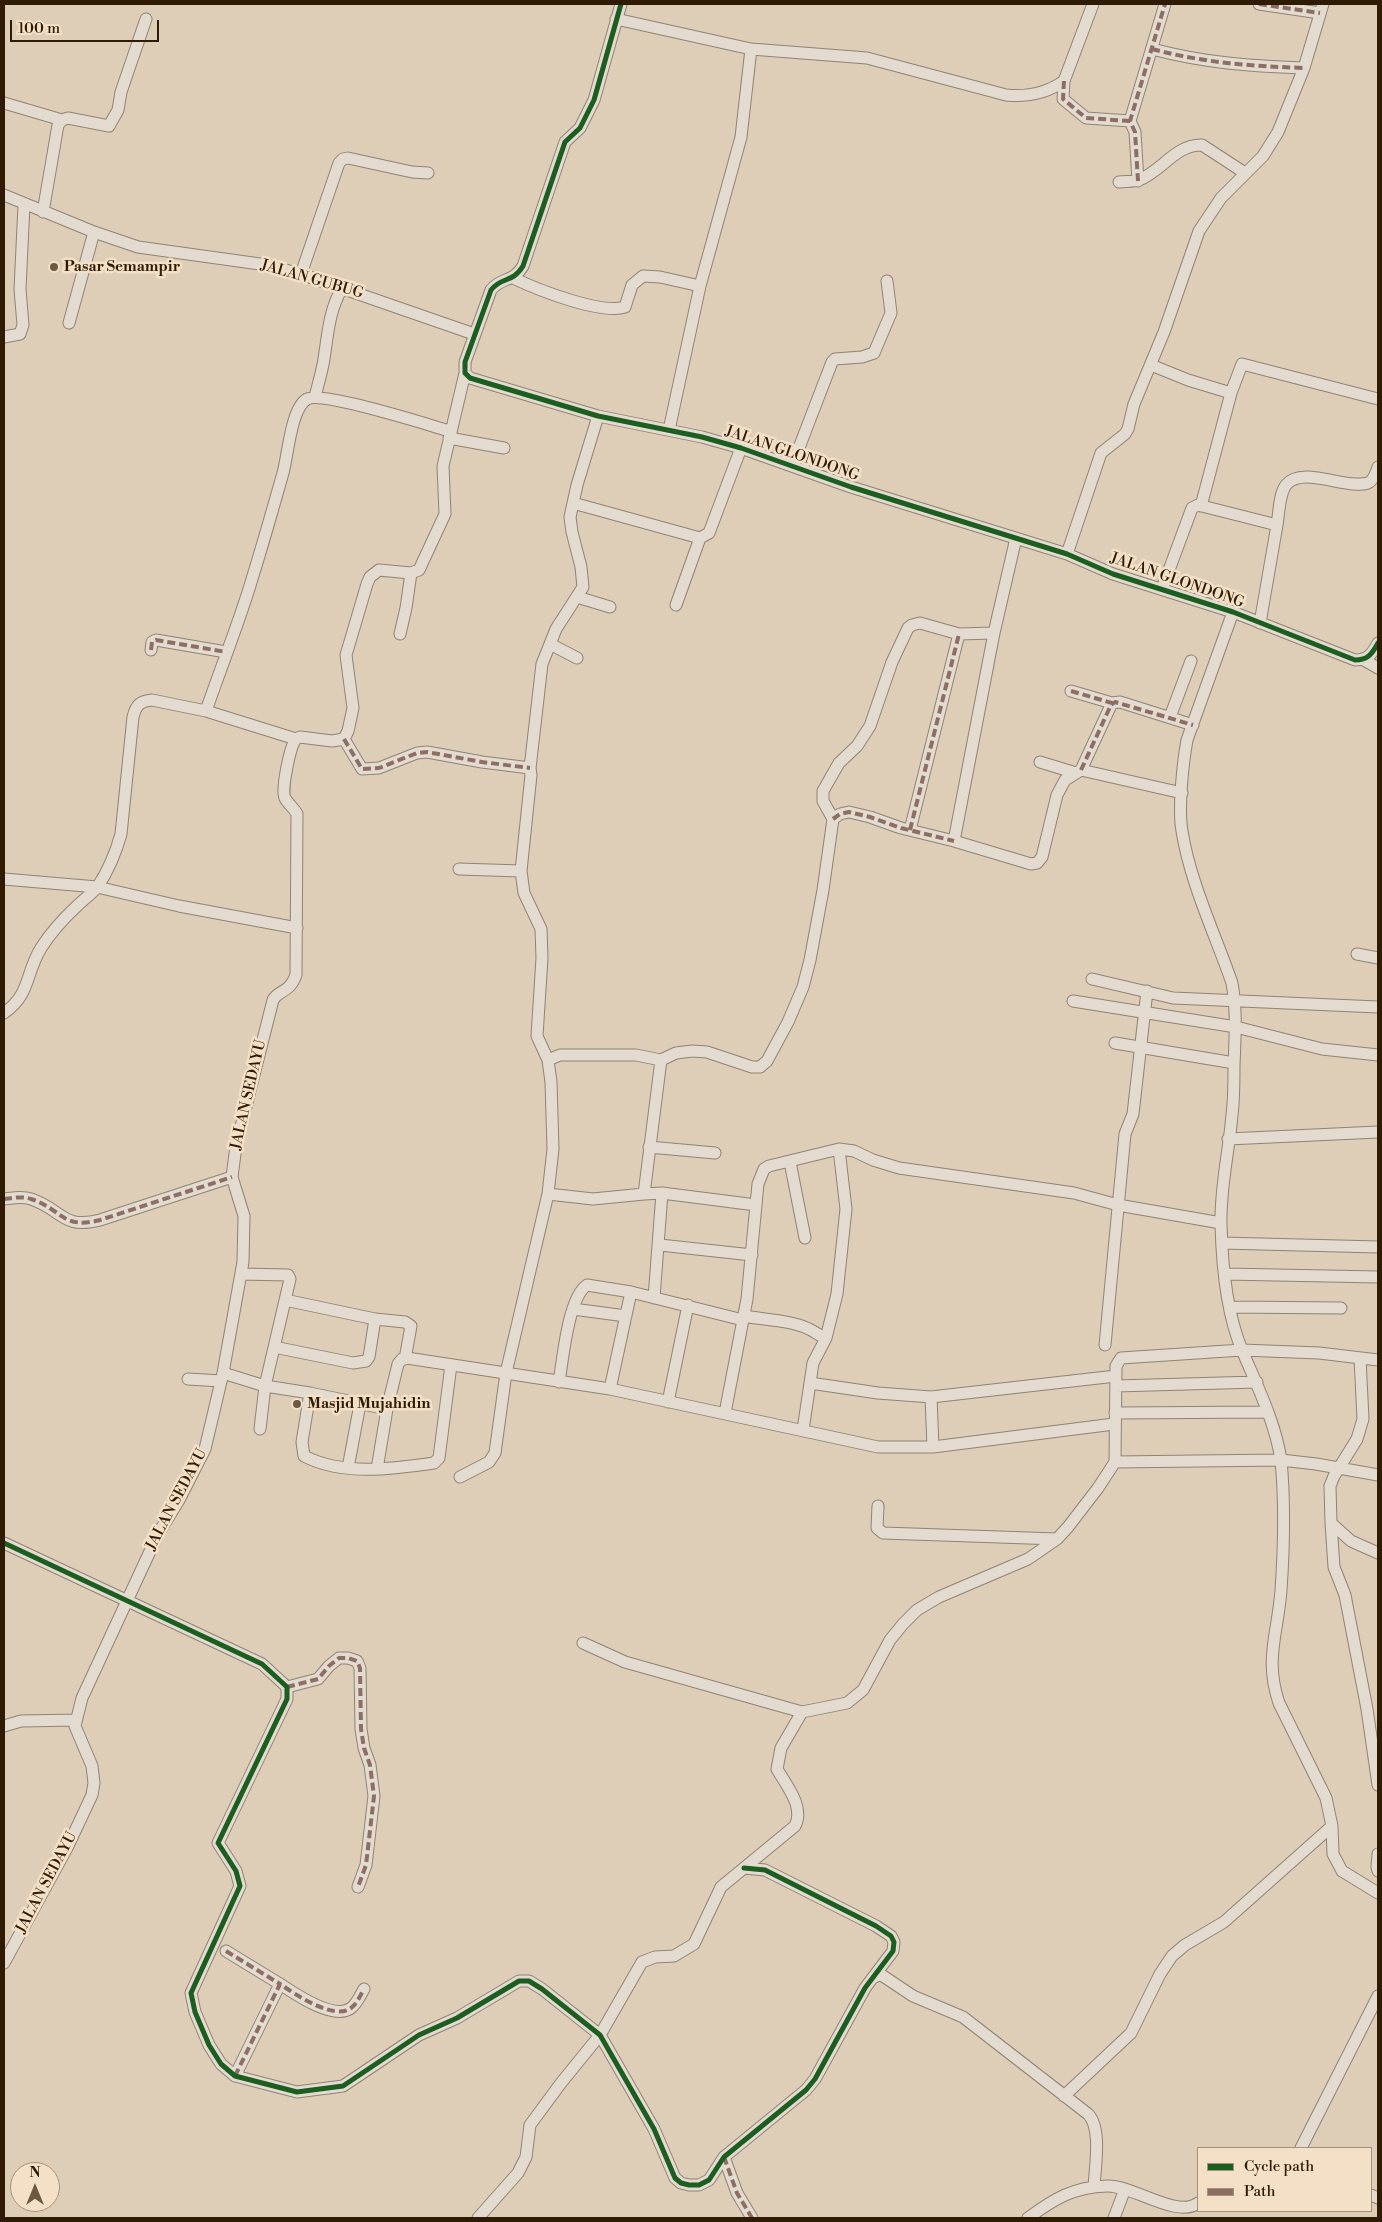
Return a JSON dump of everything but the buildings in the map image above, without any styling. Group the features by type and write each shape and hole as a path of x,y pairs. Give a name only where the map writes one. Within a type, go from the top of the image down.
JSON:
{"street":[{"path":"344,739 348,731 353,708 346,655 367,584 370,577 379,570 410,574 419,570 445,514 442,471 465,373 465,362 474,334 491,290 500,281 517,276 524,266 533,242 545,196 565,142 580,128 594,100 621,4"},
{"path":"1093,4 1064,80 1063,99 1084,117 1130,121"},
{"path":"1138,181 1135,132 1130,121 1165,4"},
{"path":"1067,554 1101,453 1125,434 1128,429 1134,404 1151,365 1199,231 1221,198 1262,156 1278,132 1304,68 1321,8 1260,4"},
{"path":"4,103 62,120 68,118 109,126 118,110 121,92 146,19"},
{"path":"616,19 751,49 867,58 1006,95 1035,95 1064,80"},
{"path":"669,430 700,286 741,137 751,49"},
{"path":"1152,49 1189,59 1226,64 1304,68"},
{"path":"43,212 57,131 62,120"},
{"path":"1119,182 1138,181 1158,169 1179,151 1194,145 1202,145 1245,173"},
{"path":"301,274 338,163 343,159 428,173"},
{"name":"JALAN GUBUG","path":"4,195 24,205 94,232 138,246 268,265 301,274 474,334"},
{"path":"4,337 20,334 23,325 20,289 24,205"},
{"path":"69,323 94,232"},
{"path":"513,278 532,287 562,297 600,307 617,309 625,307 632,285 643,276 660,277 700,286"},
{"path":"792,466 832,362 835,359 869,356 877,348 891,313 887,281"},
{"path":"316,397 324,360 329,317 333,303 342,288"},
{"path":"1201,506 1232,393 1242,364 1378,399"},
{"path":"1151,365 1188,380 1232,393"},
{"name":"JALAN GLONDONG","path":"465,373 474,381 598,416 669,430 741,448 851,487 1067,554 1113,574 1233,612 1355,660 1364,660 1378,668"},
{"path":"206,711 252,580 283,471 296,413 307,399 316,397 341,401 450,435 504,448"},
{"path":"460,1477 493,1458 506,1373 548,1194 553,1149 553,1106 548,1060 537,1036 542,958 541,928 524,893 521,871 542,664 556,629 583,587 583,577 570,517 576,485 598,416"},
{"path":"676,605 700,538 709,533 741,448"},
{"path":"1260,623 1283,492 1286,485 1293,480 1309,477 1350,483 1368,483 1373,479 1378,468"},
{"path":"573,503 700,538"},
{"path":"1162,589 1192,508 1198,505 1277,526"},
{"path":"954,841 984,694 994,633 1016,538"},
{"path":"400,634 406,608 410,574"},
{"path":"577,597 610,607"},
{"path":"1233,612 1192,725 1184,758 1182,793 1182,828 1188,861 1232,983 1235,999 1236,1027 1232,1116 1228,1139 1221,1223 1225,1274 1230,1307 1242,1350 1268,1412 1281,1460 1285,1500 1281,1590 1272,1648 1272,1675 1279,1704 1326,1798 1332,1826 1333,1854 1342,1871 1378,1893"},
{"path":"548,1060 560,1055 636,1056 661,1060 676,1054 692,1051 707,1052 752,1067 760,1067 767,1061 779,1043 803,987 823,890 833,819 823,801 823,791 839,763 857,746 870,726 892,662 908,628 920,623 959,634 994,633"},
{"path":"910,830 959,634"},
{"path":"151,650 152,642 156,640 226,652"},
{"path":"1364,660 1372,654 1378,643"},
{"path":"550,644 576,658"},
{"path":"1170,717 1191,661"},
{"path":"1185,678 1206,686"},
{"path":"1070,691 1112,703 1120,702 1192,725"},
{"path":"4,1013 16,1005 24,993 40,949 61,921 97,887 116,852 121,834 133,717 143,700 152,700 206,711 296,739 309,738 332,741 344,739"},
{"path":"833,819 840,814 849,812 1031,864 1037,863 1042,858 1057,795 1065,780 1078,771 1112,703"},
{"name":"JALAN SEDAYU","path":"4,1963 67,1848 92,1795 94,1783 92,1766 76,1733 76,1720 82,1698 158,1534 179,1500 205,1449 222,1377 241,1274 244,1216 232,1177 236,1146 273,1000 276,994 289,988 296,975 297,814 285,798 284,792 292,743 296,739"},
{"path":"344,739 362,769 379,768 417,753 427,752 530,768"},
{"path":"1040,762 1182,793"},
{"path":"459,869 521,871"},
{"path":"4,879 97,887 179,906 297,928"},
{"path":"1357,954 1378,958"},
{"path":"1092,980 1173,998 1235,999 1378,1007"},
{"path":"1105,1345 1125,1134 1132,1114 1147,991"},
{"path":"1074,1001 1236,1027 1322,1049 1378,1055"},
{"path":"1115,1043 1234,1063"},
{"path":"644,1194 661,1060"},
{"path":"1228,1139 1378,1132"},
{"path":"649,1147 716,1153"},
{"path":"803,1430 813,1363 826,1338 837,1294 846,1209 839,1149"},
{"path":"725,1413 743,1318 752,1255 758,1184 764,1169 775,1164 839,1149 854,1151 873,1160 899,1168 1074,1193 1118,1205 1221,1223"},
{"path":"790,1162 805,1238"},
{"path":"4,1199 30,1198 71,1222 80,1224 100,1220 232,1177"},
{"path":"548,1194 593,1199 662,1193 756,1205"},
{"path":"654,1298 660,1244 662,1193"},
{"path":"1222,1243 1378,1247"},
{"path":"660,1244 752,1255"},
{"path":"241,1274 288,1275 290,1283 264,1386 260,1429"},
{"path":"1225,1274 1378,1277"},
{"path":"559,1382 573,1309 580,1291 587,1285 631,1292 743,1318 793,1324 810,1329 818,1336 826,1338"},
{"path":"610,1389 631,1292"},
{"path":"285,1300 375,1319 405,1322 411,1326 412,1332 405,1359 398,1364 387,1409 377,1469"},
{"path":"668,1402 688,1305"},
{"path":"1230,1307 1341,1308"},
{"path":"573,1309 626,1316"},
{"path":"274,1347 361,1363 369,1357 375,1319"},
{"path":"583,1643 625,1662 802,1712 847,1703 863,1690 890,1640 902,1624 917,1610 938,1598 1028,1559 1057,1539 1098,1488 1115,1462 1117,1362 1124,1357 1242,1350 1319,1354 1378,1360"},
{"path":"1360,1358 1363,1419 1357,1439 1330,1486 1331,1523 1334,1567 1345,1595 1367,1709 1378,1785"},
{"path":"405,1359 610,1389 878,1447 933,1447 1115,1418 1268,1412"},
{"path":"310,1393 302,1442 304,1456 312,1460 348,1468 396,1469 437,1462 451,1365"},
{"path":"188,1379 222,1377 387,1409"},
{"path":"810,1383 878,1393 931,1397 1116,1381 1257,1382"},
{"path":"931,1397 933,1447"},
{"path":"348,1468 360,1404"},
{"path":"1115,1462 1281,1460 1339,1468 1378,1476"},
{"path":"878,1506 877,1528 883,1533 1057,1539"},
{"path":"1331,1523 1351,1541 1378,1553"},
{"path":"4,1543 128,1599 262,1664 287,1687 287,1699 218,1843 236,1871 240,1886 191,1993 195,2012 209,2045 221,2064 235,2076 297,2092 343,2086 419,2035 457,2018 520,1981 529,1981 542,1989 600,2035 654,2129 674,2178 681,2183 690,2185 704,2183 709,2180 724,2157 811,2085 865,1988 893,1951 894,1942 891,1936 765,1870 744,1868"},
{"path":"287,1687 318,1679 339,1658 357,1661 360,1668 360,1728 370,1765 374,1796 366,1865 358,1887"},
{"path":"478,2218 518,2173 526,2157 530,2125 600,2035 642,1962 656,1957 674,1956 694,1944 721,1887 790,1830 799,1819 798,1806 777,1769 781,1748 802,1712"},
{"path":"4,1726 21,1721 76,1720"},
{"path":"1064,2096 1131,2033 1160,1974 1172,1956 1185,1945 1224,1922 1332,1826"},
{"path":"1378,1854 1378,1871"},
{"path":"226,1951 312,2004 342,2012 352,2008 364,1989"},
{"path":"875,1977 878,1975 883,1976 913,1996 963,2017 1094,2120 1096,2131 1094,2187"},
{"path":"235,2076 280,1984"},
{"path":"1302,2147 1378,1996"},
{"path":"724,2157 737,2193 752,2218"},
{"path":"1028,2218 1060,2196 1073,2190 1094,2187 1109,2186 1125,2189 1180,2208 1194,2207 1197,2204"},
{"path":"1114,2218 1125,2189"}],"marked path":[{"path":"1138,181 1135,132 1130,121 1165,4"},
{"path":"1259,4 1320,13"},
{"path":"1152,49 1191,58 1228,63 1304,68"},
{"path":"1064,81 1063,99 1086,118 1130,121"},
{"path":"910,830 959,634"},
{"path":"151,650 152,642 156,640 226,652"},
{"path":"1071,691 1112,703"},
{"path":"1081,770 1111,705 1115,702 1193,725"},
{"path":"344,739 362,769 379,768 417,753 427,752 530,768"},
{"path":"833,819 840,814 849,812 901,828 954,841"},
{"path":"4,1199 21,1197 31,1199 70,1220 87,1222 100,1220 232,1177"},
{"path":"287,1687 318,1679 339,1658 357,1661 360,1668 361,1729 364,1748 370,1765 374,1796 366,1865 358,1887"},
{"path":"226,1951 280,1984"},
{"path":"235,2076 280,1984 315,2005 335,2011 344,2011 351,2008 357,2002 364,1989"},
{"path":"724,2157 737,2193 752,2218"}],"cycle path":[{"path":"621,4 594,100 580,128 565,142 523,266 519,272 499,283 491,290 465,362 465,373 470,378 598,416 702,437 741,448 851,487 1067,554 1113,574 1233,612 1355,660 1369,656 1378,643"},
{"path":"4,1543 262,1664 287,1687 287,1699 218,1843 236,1871 240,1886 191,1993 195,2012 209,2045 221,2064 235,2076 297,2092 343,2086 419,2035 457,2018 519,1981 529,1981 542,1989 600,2035 654,2129 675,2178 681,2183 699,2185 709,2180 724,2157 806,2090 815,2079 865,1988 893,1951 894,1942 891,1936 876,1926 765,1870 744,1868"}],"place":[{"name":"Pasar Semampir","path":"54,267"},
{"name":"Masjid Mujahidin","path":"297,1404"}]}
